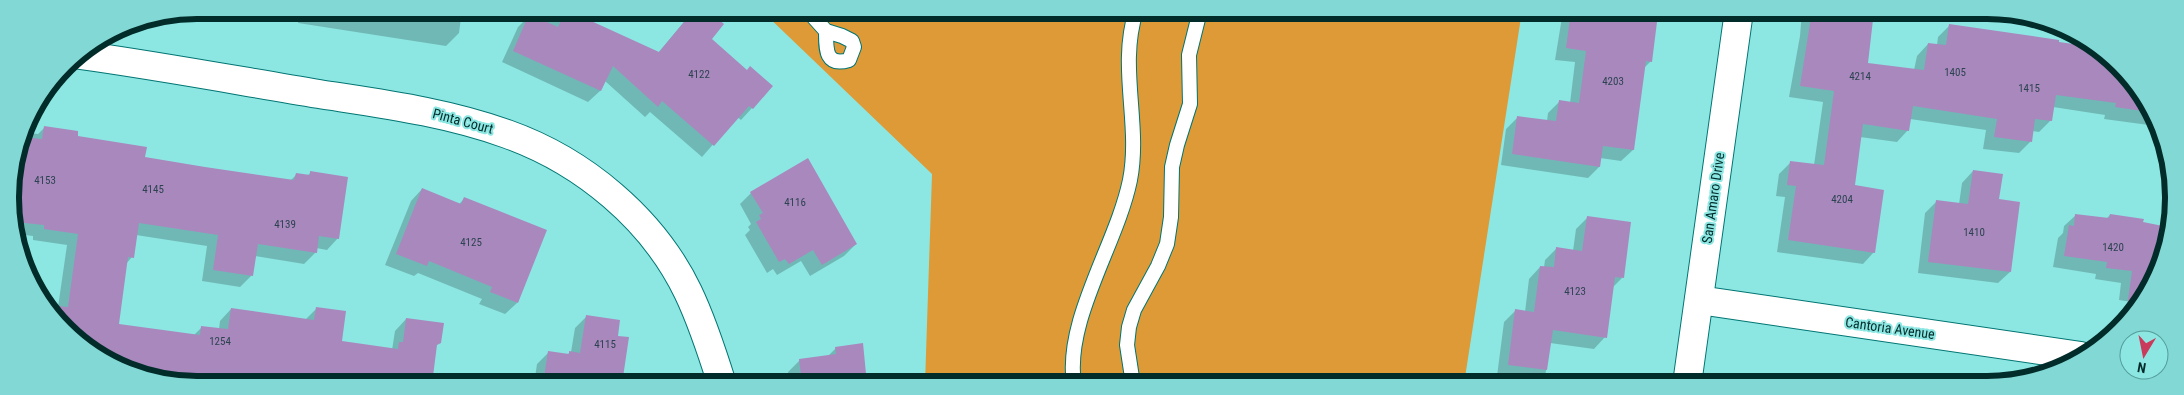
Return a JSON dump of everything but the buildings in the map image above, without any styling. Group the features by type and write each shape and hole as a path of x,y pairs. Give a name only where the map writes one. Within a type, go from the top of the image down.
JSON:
{"street":[{"name":"San Amaro Drive","path":"1688,376 1738,19"},
{"name":"Pinta Court","path":"89,56 402,107 475,123 536,146 587,175 629,211 653,237 687,290 712,350 720,376"},
{"name":"Cantoria Avenue","path":"1698,300 2072,355"}],"lane":[{"path":"816,19 826,31"},
{"path":"1074,376 1073,358 1083,313 1117,225 1130,181 1133,142 1128,44 1134,19"},
{"path":"1132,376 1127,345 1129,327 1134,310 1158,266 1167,244 1171,217 1172,166 1176,145 1190,104 1189,55 1198,19"}],"shaded area":[{"path":"770,19 1521,19 1465,376 925,376 932,174"}]}
